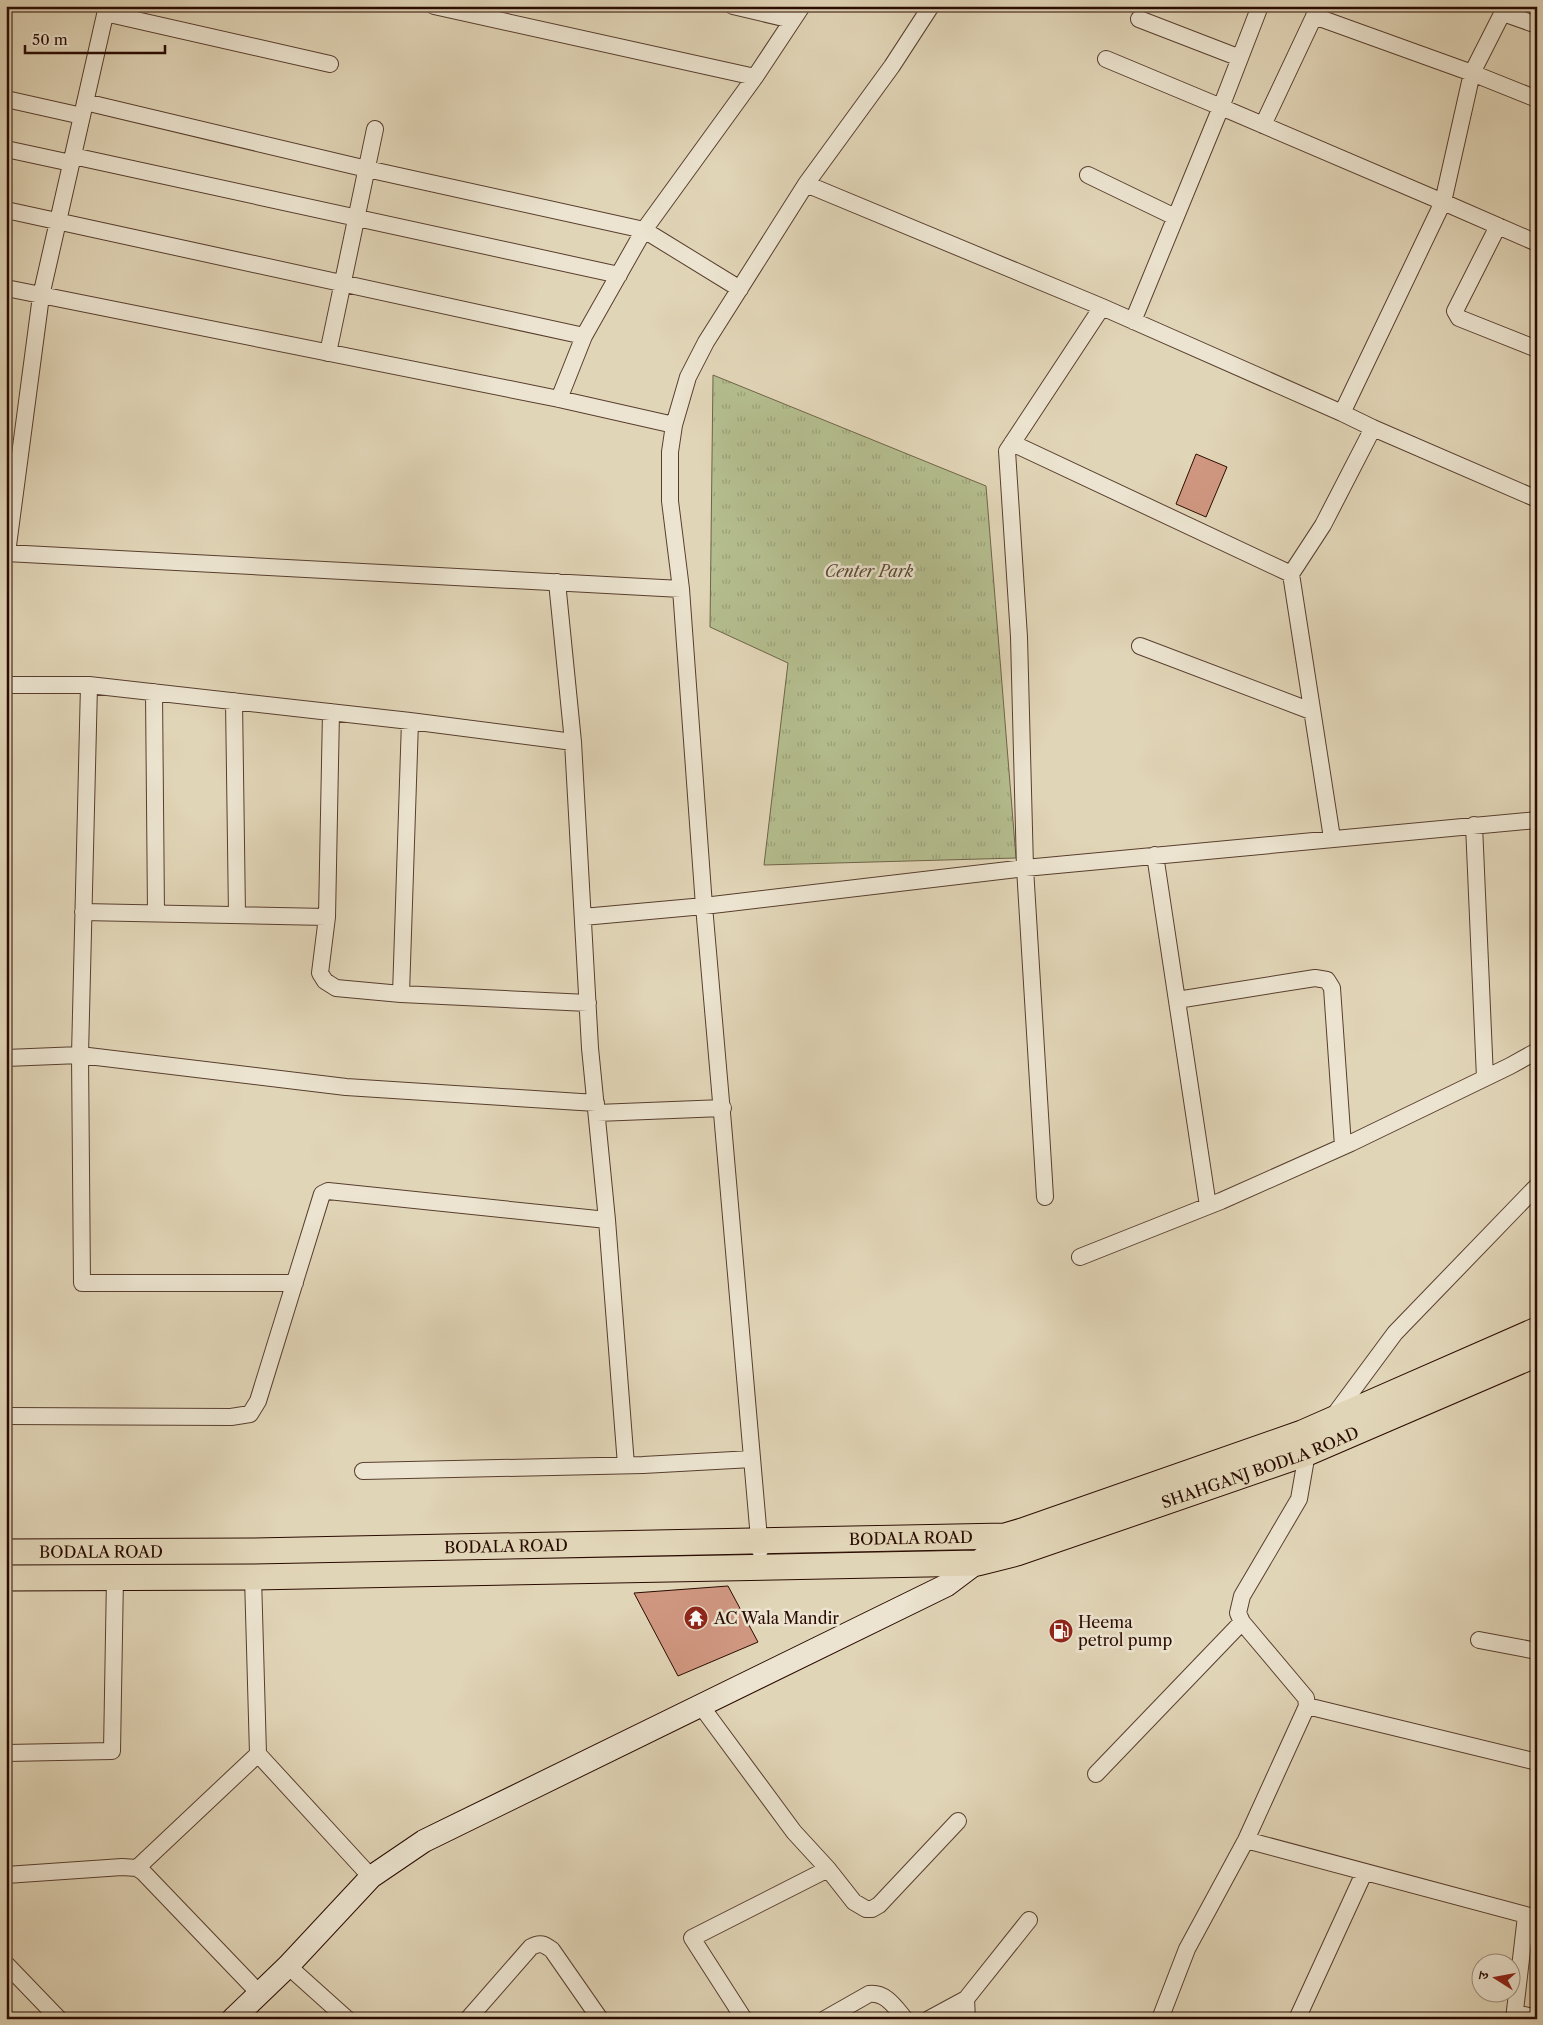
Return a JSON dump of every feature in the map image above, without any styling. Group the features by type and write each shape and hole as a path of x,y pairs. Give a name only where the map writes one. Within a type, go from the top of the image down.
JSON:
{"main road":[{"name":"SHAHGANJ BODLA ROAD","path":"1005,1536 1304,1442 1329,1421 1537,1330"},
{"name":"SHAHGANJ BODLA ROAD","path":"978,1563 1017,1554 1304,1442 1537,1354"},
{"name":"BODALA ROAD","path":"6,1552 263,1550 1005,1536"},
{"name":"BODALA ROAD","path":"6,1578 253,1577 978,1563"}],"street":[{"path":"434,6 755,76"},
{"path":"733,6 792,20"},
{"path":"559,399 584,336 644,230 755,76 802,6"},
{"path":"761,1567 723,1108 704,906 681,589 670,501 670,452 674,425 688,377 706,342 806,184 892,66 931,6"},
{"path":"1133,321 1260,6"},
{"path":"330,64 106,9 42,296 7,553 681,589"},
{"path":"1342,413 1443,202 1472,73 1505,10 1537,25"},
{"path":"1264,125 1317,11 1537,99"},
{"path":"1139,20 1240,58"},
{"path":"1106,59 1221,106 1537,243"},
{"path":"6,99 84,109 644,230 740,289"},
{"path":"328,353 376,129"},
{"path":"6,149 72,160 357,218 619,275"},
{"path":"1088,175 1175,216"},
{"path":"806,184 1133,321 1537,499"},
{"path":"6,210 584,336"},
{"path":"1498,226 1455,311 1456,315 1459,318 1537,349"},
{"path":"6,288 559,399 674,425"},
{"path":"1046,1197 1025,868 1019,637 1007,450 1102,308"},
{"path":"1332,838 1291,574 1323,525 1373,428"},
{"path":"1012,443 1291,574"},
{"path":"556,582 573,742 588,1004 626,1465"},
{"path":"1140,646 1311,711"},
{"path":"6,685 89,685 410,721 573,742"},
{"path":"89,685 80,1055 82,1283 295,1283"},
{"path":"154,692 156,914"},
{"path":"234,701 237,915"},
{"path":"331,712 328,917 320,973 325,981 336,988 401,994 588,1004"},
{"path":"401,994 410,721"},
{"path":"583,918 704,906 1025,868 1537,820"},
{"path":"1474,825 1485,1078"},
{"path":"1155,855 1208,1206"},
{"path":"83,912 328,917"},
{"path":"1177,1000 1315,978 1327,980 1332,988 1344,1146"},
{"path":"1080,1257 1208,1206 1344,1146 1537,1051"},
{"path":"6,1058 80,1055 346,1087 596,1108 723,1108"},
{"path":"1329,1421 1395,1334 1537,1186"},
{"path":"6,1416 231,1417 250,1414 258,1400 322,1194 328,1191 607,1220"},
{"path":"1160,2019 1187,1949 1246,1840 1307,1706 1306,1698 1242,1622 1238,1613 1242,1596 1299,1499 1304,1442"},
{"path":"363,1471 626,1465 752,1459"},
{"path":"233,2019 288,1966 371,1878 424,1841 947,1585 978,1563 1005,1536"},
{"path":"6,1753 112,1751 115,1577"},
{"path":"253,1577 258,1754 371,1878"},
{"path":"1096,1774 1242,1622"},
{"path":"1479,1640 1537,1650"},
{"path":"701,1706 794,1832 828,1869 854,1902 866,1910 879,1905 958,1821"},
{"path":"1307,1706 1537,1762"},
{"path":"137,1868 258,1754"},
{"path":"1246,1840 1531,1917 1514,2016 1537,2018"},
{"path":"6,1875 122,1867 137,1868 259,1993"},
{"path":"744,2019 692,1938 828,1869"},
{"path":"1297,2019 1364,1873"},
{"path":"929,2019 966,1999 1029,1920"},
{"path":"468,2019 531,1946 537,1944 545,1945 552,1950 600,2019"},
{"path":"6,1964 59,2019"},
{"path":"288,1966 347,2019"},
{"path":"825,2019 869,1994 875,1993 887,1998 905,2019"},
{"path":"966,1999 967,2019"}],"green space":[{"name":"Center Park","path":"713,375 986,486 1016,858 764,865 788,663 710,627"}],"building":[{"path":"1196,454 1227,467 1206,517 1176,504"},
{"name":"AC Wala Mandir","path":"728,1586 758,1642 678,1676 634,1593"}],"place":[{"name":"AC Wala Mandir","path":"696,1618"},
{"name":"Heema petrol pump","path":"1061,1631"}]}
